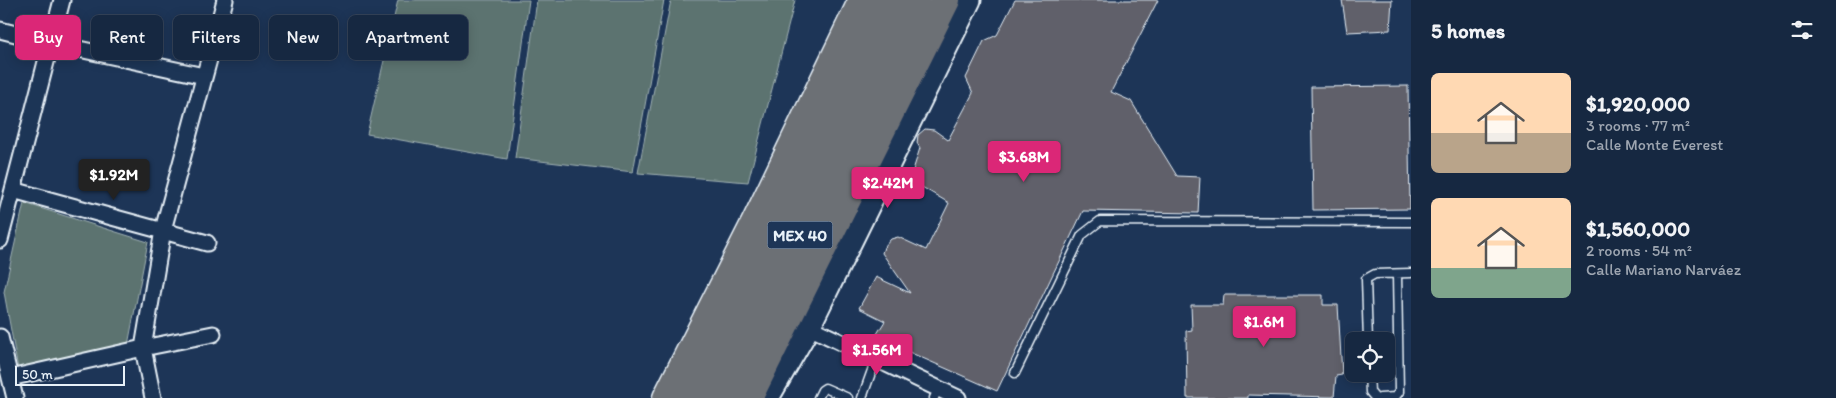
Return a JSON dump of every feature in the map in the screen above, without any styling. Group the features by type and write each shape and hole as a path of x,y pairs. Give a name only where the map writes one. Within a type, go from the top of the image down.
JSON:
{"highway":[{"path":"667,398 755,224 864,0"},
{"name":"MEX 40","path":"721,398 871,65 890,0"},
{"name":"MEX 40","path":"693,398 755,273 871,65 916,0"},
{"path":"748,398 946,0"},
{"path":"755,224 755,273"}],"street":[{"path":"58,15 62,0"},
{"path":"153,398 143,348 163,230 225,0"},
{"path":"768,398 809,327 970,0"},
{"path":"0,30 15,34"},
{"path":"81,49 204,76"},
{"path":"0,240 47,60"},
{"path":"13,190 206,243"},
{"path":"809,327 876,359 936,393 958,398"},
{"path":"10,378 213,334"},
{"path":"0,337 15,398"}],"lane":[{"path":"1015,373 1082,235 1100,221 1411,222"},
{"path":"1368,332 1366,279 1375,274 1411,273"},
{"path":"1380,398 1395,397 1399,392 1397,274"},
{"path":"862,398 876,359"},
{"path":"1369,382 1370,392 1375,398"},
{"path":"818,398 825,388 848,398"}],"green space":[{"path":"398,0 529,0 507,159 367,134 384,60 468,60 468,15 395,15"},
{"path":"537,0 664,0 633,172 515,158"},
{"path":"671,0 795,0 748,182 638,173"},
{"path":"24,203 148,242 128,345 18,369 4,292"}],"building":[{"path":"1015,0 1158,0 1111,92 1131,101 1177,176 1200,177 1198,213 1083,211 997,391 875,337 885,321 859,308 876,277 910,293 882,253 884,247 891,239 898,237 926,250 949,203 910,180 920,148 917,143 918,135 925,129 934,130 948,140 973,93 966,78 984,41 997,35"},
{"path":"1342,0 1392,0 1390,30 1347,32"},
{"path":"1408,86 1410,209 1313,210 1311,87"},
{"path":"1224,295 1323,295 1323,305 1338,305 1342,375 1336,376 1334,397 1248,395 1248,398 1187,398 1186,331 1192,330 1191,305 1223,305"}]}
